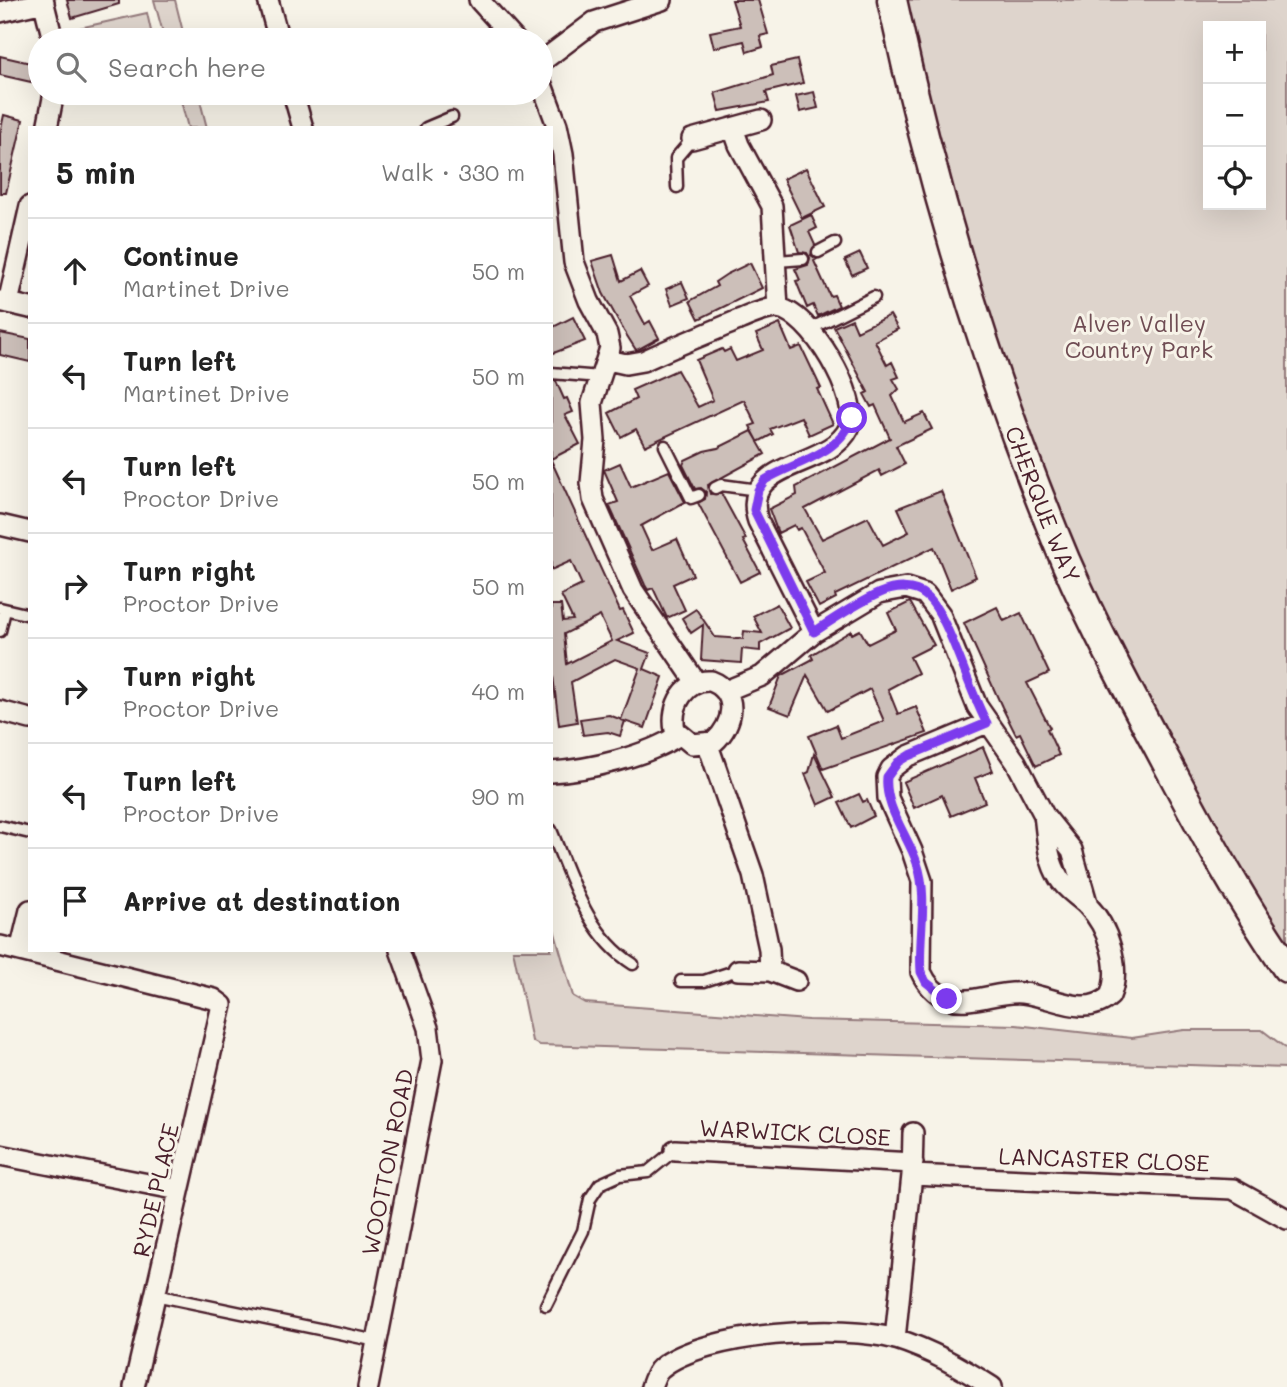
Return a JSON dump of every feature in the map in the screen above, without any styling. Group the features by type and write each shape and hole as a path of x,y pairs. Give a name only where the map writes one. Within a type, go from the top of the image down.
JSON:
{"street":[{"path":"268,0 276,28"},
{"path":"479,0 505,28"},
{"path":"553,53 594,22 662,0"},
{"name":"CHERQUE WAY","path":"892,0 946,225 997,380 1066,560 1126,686 1190,807 1258,926 1287,968"},
{"path":"0,12 44,1 50,28"},
{"path":"47,126 52,105"},
{"path":"296,105 302,126"},
{"path":"550,105 564,154 560,217 589,301 607,334 604,368 592,404 595,440 591,483 593,499 633,590 696,682"},
{"path":"692,139 761,120"},
{"path":"733,128 738,145 772,206 778,308"},
{"path":"28,213 4,302 28,308"},
{"path":"604,368 643,361 747,317 778,308 810,329 831,361 852,407 848,430 830,447 776,474 758,490 754,501 758,521 814,632"},
{"path":"0,525 28,532"},
{"path":"728,690 762,676 814,632 880,593 906,588 925,594 940,614 968,686 987,723 1016,762 1044,814 1052,864 1068,890 1088,906 1100,922 1114,959 1114,987 1110,996 1100,1004 1087,1008 1019,992 964,1000 947,999 926,982 920,960 922,881 912,850 888,798 887,777 898,762 908,756 987,723"},
{"path":"711,681 728,690 731,702 727,722 719,738 709,745 692,744 679,735 673,721 674,711 682,694 696,682 711,681"},
{"path":"0,712 28,719"},
{"path":"553,772 627,757 662,746 679,735"},
{"path":"709,745 753,875 769,949 770,971"},
{"path":"0,946 20,951 28,918"},
{"name":"RYDE PLACE","path":"20,951 214,999 222,1005 134,1387"},
{"name":"WOOTTON ROAD","path":"368,1387 432,1060 428,1028 401,952"},
{"path":"738,970 770,971 796,981"},
{"path":"895,1339 912,1169 913,1133"},
{"name":"WARWICK CLOSE","path":"675,1150 912,1169"},
{"path":"0,1155 179,1191"},
{"name":"LANCASTER CLOSE","path":"912,1169 1233,1189 1287,1219"},
{"path":"651,1387 658,1370 681,1356 760,1336 821,1331 863,1333 895,1339 939,1355 992,1387"}],"lane":[{"path":"497,28 502,24"},
{"path":"431,126 452,117"},
{"path":"677,187 676,159 692,139"},
{"path":"818,252 835,243"},
{"path":"777,261 803,259"},
{"path":"810,329 874,297"},
{"path":"553,373 604,368"},
{"path":"665,446 691,498 699,495"},
{"path":"715,488 721,485 758,490"},
{"path":"0,631 2,609 28,615"},
{"path":"0,826 28,833"},
{"path":"553,835 582,903 606,944 633,964"},
{"path":"681,981 704,981 738,970"},
{"path":"546,1305 583,1231 590,1199 600,1184 621,1175 648,1172 675,1150"},
{"path":"155,1295 377,1340"}],"green space":[{"path":"154,0 175,0 182,28 162,28"},
{"name":"Alver Valley Country Park","path":"891,0 1287,0 1287,950 1126,686 997,380"},
{"path":"147,13 150,28 79,28"},
{"path":"182,105 201,105 206,126 187,126"},
{"path":"553,926 573,996 585,1003 808,1020 1016,1025 1132,1038 1184,1030 1262,1030 1287,1049 1287,1068 539,1045 532,1041 513,952 553,952"}],"building":[{"path":"67,0 119,0 119,4 72,18"},
{"path":"732,0 758,0 768,34 760,36 763,47 747,52 744,41 714,48 710,32 740,26"},
{"path":"0,56 28,62 28,81 0,75"},
{"path":"797,60 803,83 766,92 769,102 720,111 715,93 773,75 771,66"},
{"path":"814,92 818,108 800,112 796,96"},
{"path":"4,115 23,120 6,193 0,193 0,133"},
{"path":"806,168 825,207 802,218 783,179"},
{"path":"811,215 817,228 809,232 815,245 811,255 817,259 814,261 830,296 834,295 839,306 818,316 813,305 807,308 796,281 800,280 795,269 808,265 810,258 807,253 799,252 790,225"},
{"path":"860,253 867,268 852,275 845,260"},
{"path":"613,255 621,281 640,271 648,286 630,296 645,324 650,321 659,338 636,350 603,293 592,261"},
{"path":"750,263 762,288 699,319 690,301 717,286 715,282 727,274"},
{"path":"682,282 689,298 672,305 666,289"},
{"path":"890,315 898,329 875,341 887,365 892,362 899,377 893,379 899,389 892,396 904,422 924,413 932,429 896,446 905,464 882,476 879,470 805,509 822,539 868,517 883,545 909,532 898,508 941,491 976,577 951,589 934,547 835,595 836,598 819,607 806,582 825,573 801,528 797,530 794,525 778,533 769,509 797,495 796,487 890,438 875,405 871,407 864,394 868,392 834,327 852,319 857,331"},
{"path":"573,317 585,341 553,353 553,327"},
{"path":"780,324 791,350 801,346 821,388 817,389 833,424 809,435 801,417 770,429 773,434 758,442 765,454 708,485 710,494 721,493 760,572 740,582 698,503 705,499 706,492 701,488 695,489 683,465 685,460 752,431 758,441 750,426 756,424 744,400 645,446 636,429 621,437 609,413 636,399 632,390 677,370 698,407 713,400 696,360 722,349 724,352 730,349 736,361 763,350 756,334"},
{"path":"0,333 28,339 28,362 0,355"},
{"path":"553,380 556,381 564,399 567,398 573,412 565,415 580,444 553,458"},
{"path":"620,463 631,487 669,471 685,502 641,526 652,550 677,539 693,575 673,584 685,610 667,618 653,588 648,590 645,585 609,505 618,502 604,470"},
{"path":"553,464 620,611 623,610 634,633 617,641 650,653 644,669 663,677 645,728 621,720 640,668 615,659 571,682 577,722 559,725 553,676 553,605 561,605 563,621 573,620 561,595 582,585 571,561 553,569","holes":["600,616 612,641 567,664 564,634"]},
{"path":"910,602 934,645 910,657 918,673 888,689 898,714 916,707 927,733 823,769 809,736 836,725 841,738 884,721 870,689 828,711 807,675 790,715 769,707 781,676 813,659 811,655 851,631 852,634 860,630 868,644 896,630 888,613"},
{"path":"777,604 790,628 760,644 760,651 742,649 741,663 701,660 703,625 691,633 682,618 696,609 715,637 743,639 744,631 762,633 753,616"},
{"path":"997,607 1004,621 1021,613 1049,673 1027,683 1050,728 1047,729 1059,755 1036,766 1020,733 1016,735 964,623"},
{"path":"609,715 625,721 620,736 608,732 583,735 580,719"},
{"path":"983,747 993,771 975,778 985,802 951,816 942,795 914,808 903,782"},
{"path":"814,754 835,797 818,805 805,774 809,772"},
{"path":"859,794 863,802 867,800 874,816 851,828 839,803"}],"route":[{"path":"852,418 848,430 830,447 765,480 758,490 754,510 814,632 880,593 906,588 925,594 940,614 968,686 987,723 908,756 898,762 887,777 888,798 919,867 922,881 921,972 926,982 947,999"}]}
